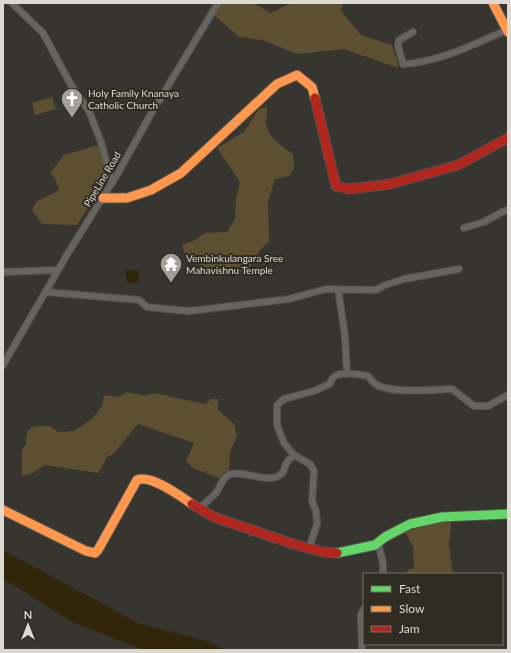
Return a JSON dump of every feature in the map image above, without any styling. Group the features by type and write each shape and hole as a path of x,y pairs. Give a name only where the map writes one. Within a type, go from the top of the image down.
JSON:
{"street":[{"path":"12,3 43,33 71,85 89,111 101,142 112,183"},
{"name":"PipeLine Road","path":"3,365 58,270 112,183 151,114 218,3"},
{"path":"413,32 398,40 398,46 403,64 437,59 508,31 493,3"},
{"path":"102,198 127,198 151,190 181,173 278,84 297,75 312,87 336,186 349,189 390,184 443,170 458,165 508,138"},
{"path":"464,228 484,222 508,210"},
{"path":"46,292 139,300 146,307 187,311 289,299 326,289 376,290 385,285 404,279 459,269"},
{"path":"3,272 58,270"},
{"path":"338,289 345,336 347,374"},
{"path":"309,548 317,524 316,511 312,501 314,471 310,464 294,455 284,443 277,426 277,405 284,399 314,391 330,384 332,378 338,374 368,376 375,384 389,389 452,389 474,406 488,406 508,395"},
{"path":"200,508 217,492 224,478 230,474 237,473 270,477 279,476 284,471 287,462 294,455"},
{"path":"3,510 86,551 95,553 137,480 142,478 158,484 214,517 252,531 323,552 335,553 375,545 385,537 410,524 442,517 508,514"},
{"path":"378,542 383,563 383,573"},
{"path":"362,650 361,614 363,611"}],"shaded area":[{"path":"221,3 253,3 271,13 291,3 343,3 341,11 361,35 392,45 397,59 398,68 344,49 297,54 262,40 239,37 214,15"},
{"path":"52,97 56,109 35,115 32,103"},
{"path":"267,107 267,128 276,141 293,154 294,168 289,176 275,179 268,201 269,241 260,250 248,271 218,272 200,265 185,254 182,245 196,240 205,233 227,232 235,219 236,199 240,182 217,148 244,132 259,109"},
{"path":"98,145 107,178 77,225 42,224 32,210 36,202 59,190 55,178 50,173 64,155"},
{"path":"125,270 138,270 139,283 127,283"},
{"path":"126,392 146,396 154,393 205,404 211,399 218,399 218,410 234,424 237,436 230,452 229,471 224,473 219,478 193,468 186,461 194,443 138,424 113,454 107,457 98,473 45,465 33,473 22,476 22,450 26,444 28,430 36,426 50,426 58,432 74,431 93,418 102,406 104,395 119,397"},
{"path":"451,521 449,546 453,573 408,573 407,570 414,568 413,547 405,531 424,523"},
{"path":"3,550 138,623 210,642 225,650 145,650 72,622 3,579"}],"traffic: fast":[{"path":"337,553 375,545 385,537 410,524 442,517 508,514"}],"traffic: slow":[{"path":"493,3 508,32"},
{"path":"103,198 127,198 151,190 181,173 277,84 297,75 312,87 315,98"},
{"path":"3,510 86,551 95,553 137,480 150,480 157,483 173,491 192,504"}],"traffic: jam":[{"path":"315,98 336,186 349,189 390,184 458,165 508,138"},
{"path":"192,504 214,517 293,544 323,552 337,553"}],"place":[{"name":"Holy Family Knanaya Catholic Church","path":"72,118"},
{"name":"Vembinkulangara Sree Mahavishnu Temple","path":"171,284"}]}
